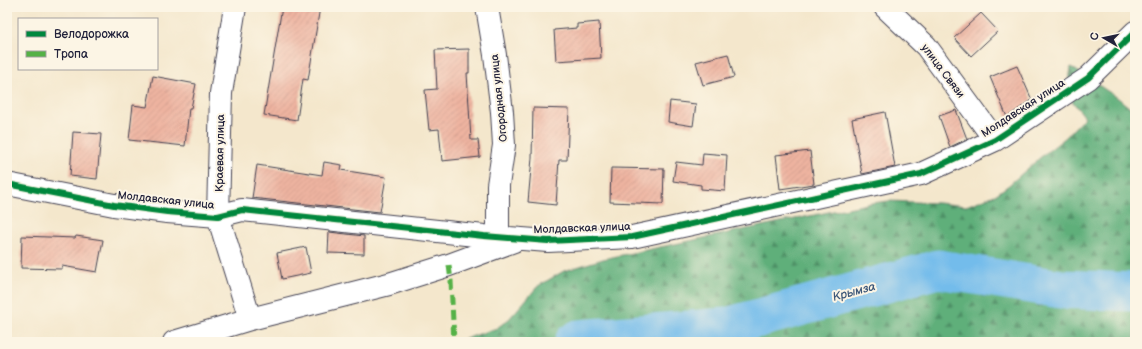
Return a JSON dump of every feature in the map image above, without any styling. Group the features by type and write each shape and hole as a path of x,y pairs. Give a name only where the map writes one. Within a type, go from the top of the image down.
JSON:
{"street":[{"name":"Краевая улица","path":"235,7 221,93 218,216 250,319"},
{"name":"Огородная улица","path":"487,7 496,62 504,145 498,185 498,237"},
{"name":"улица Связи","path":"885,7 926,46 995,140"},
{"name":"Молдавская улица","path":"7,184 114,205 167,212 218,216 242,210 548,241 632,237 921,174 995,140 1088,78 1135,32"},
{"path":"174,342 250,319 389,284 449,265 520,239"}],"green space":[{"path":"1071,67 1118,98 1135,112 1135,342 456,342 497,328 509,319 538,286 564,271 603,259 872,203 889,201 966,206 995,195 1065,138 1085,117 1067,95"}],"building":[{"path":"282,7 320,7 308,80 303,79 297,120 264,115"},
{"path":"981,13 998,31 971,56 954,38"},
{"path":"599,22 601,58 556,61 554,30 577,28 577,24"},
{"path":"469,49 469,73 467,73 471,140 478,140 480,157 442,161 439,129 429,130 425,90 437,89 435,50"},
{"path":"728,54 734,77 703,85 696,62"},
{"path":"1017,66 1032,100 1007,117 990,77"},
{"path":"153,76 196,84 191,108 189,108 185,146 129,140 133,105 147,107"},
{"path":"670,101 696,104 693,126 668,122"},
{"path":"533,108 569,109 567,160 559,160 556,205 528,202 532,158"},
{"path":"956,110 967,139 950,147 939,116"},
{"path":"885,112 895,167 862,174 852,119"},
{"path":"73,132 101,134 97,179 70,176"},
{"path":"810,151 814,184 780,189 776,155"},
{"path":"703,153 727,155 725,191 701,189 701,185 673,181 676,162 702,165"},
{"path":"324,162 342,165 341,170 386,177 380,212 252,198 257,165 322,175"},
{"path":"611,168 664,169 663,204 610,202"},
{"path":"329,232 364,236 364,254 328,253"},
{"path":"22,236 75,238 76,236 103,240 97,272 62,266 62,269 21,268"},
{"path":"306,247 311,273 282,279 277,253"}],"waterway":[{"name":"Крымза","path":"574,342 579,339 726,327 938,269 1061,289 1135,292"}],"marked path":[{"path":"449,265 454,342"}],"cycle path":[{"path":"7,184 114,205 167,212 218,216 242,210 484,236 548,241 632,237 921,174 995,140 1088,78 1135,32"}]}
